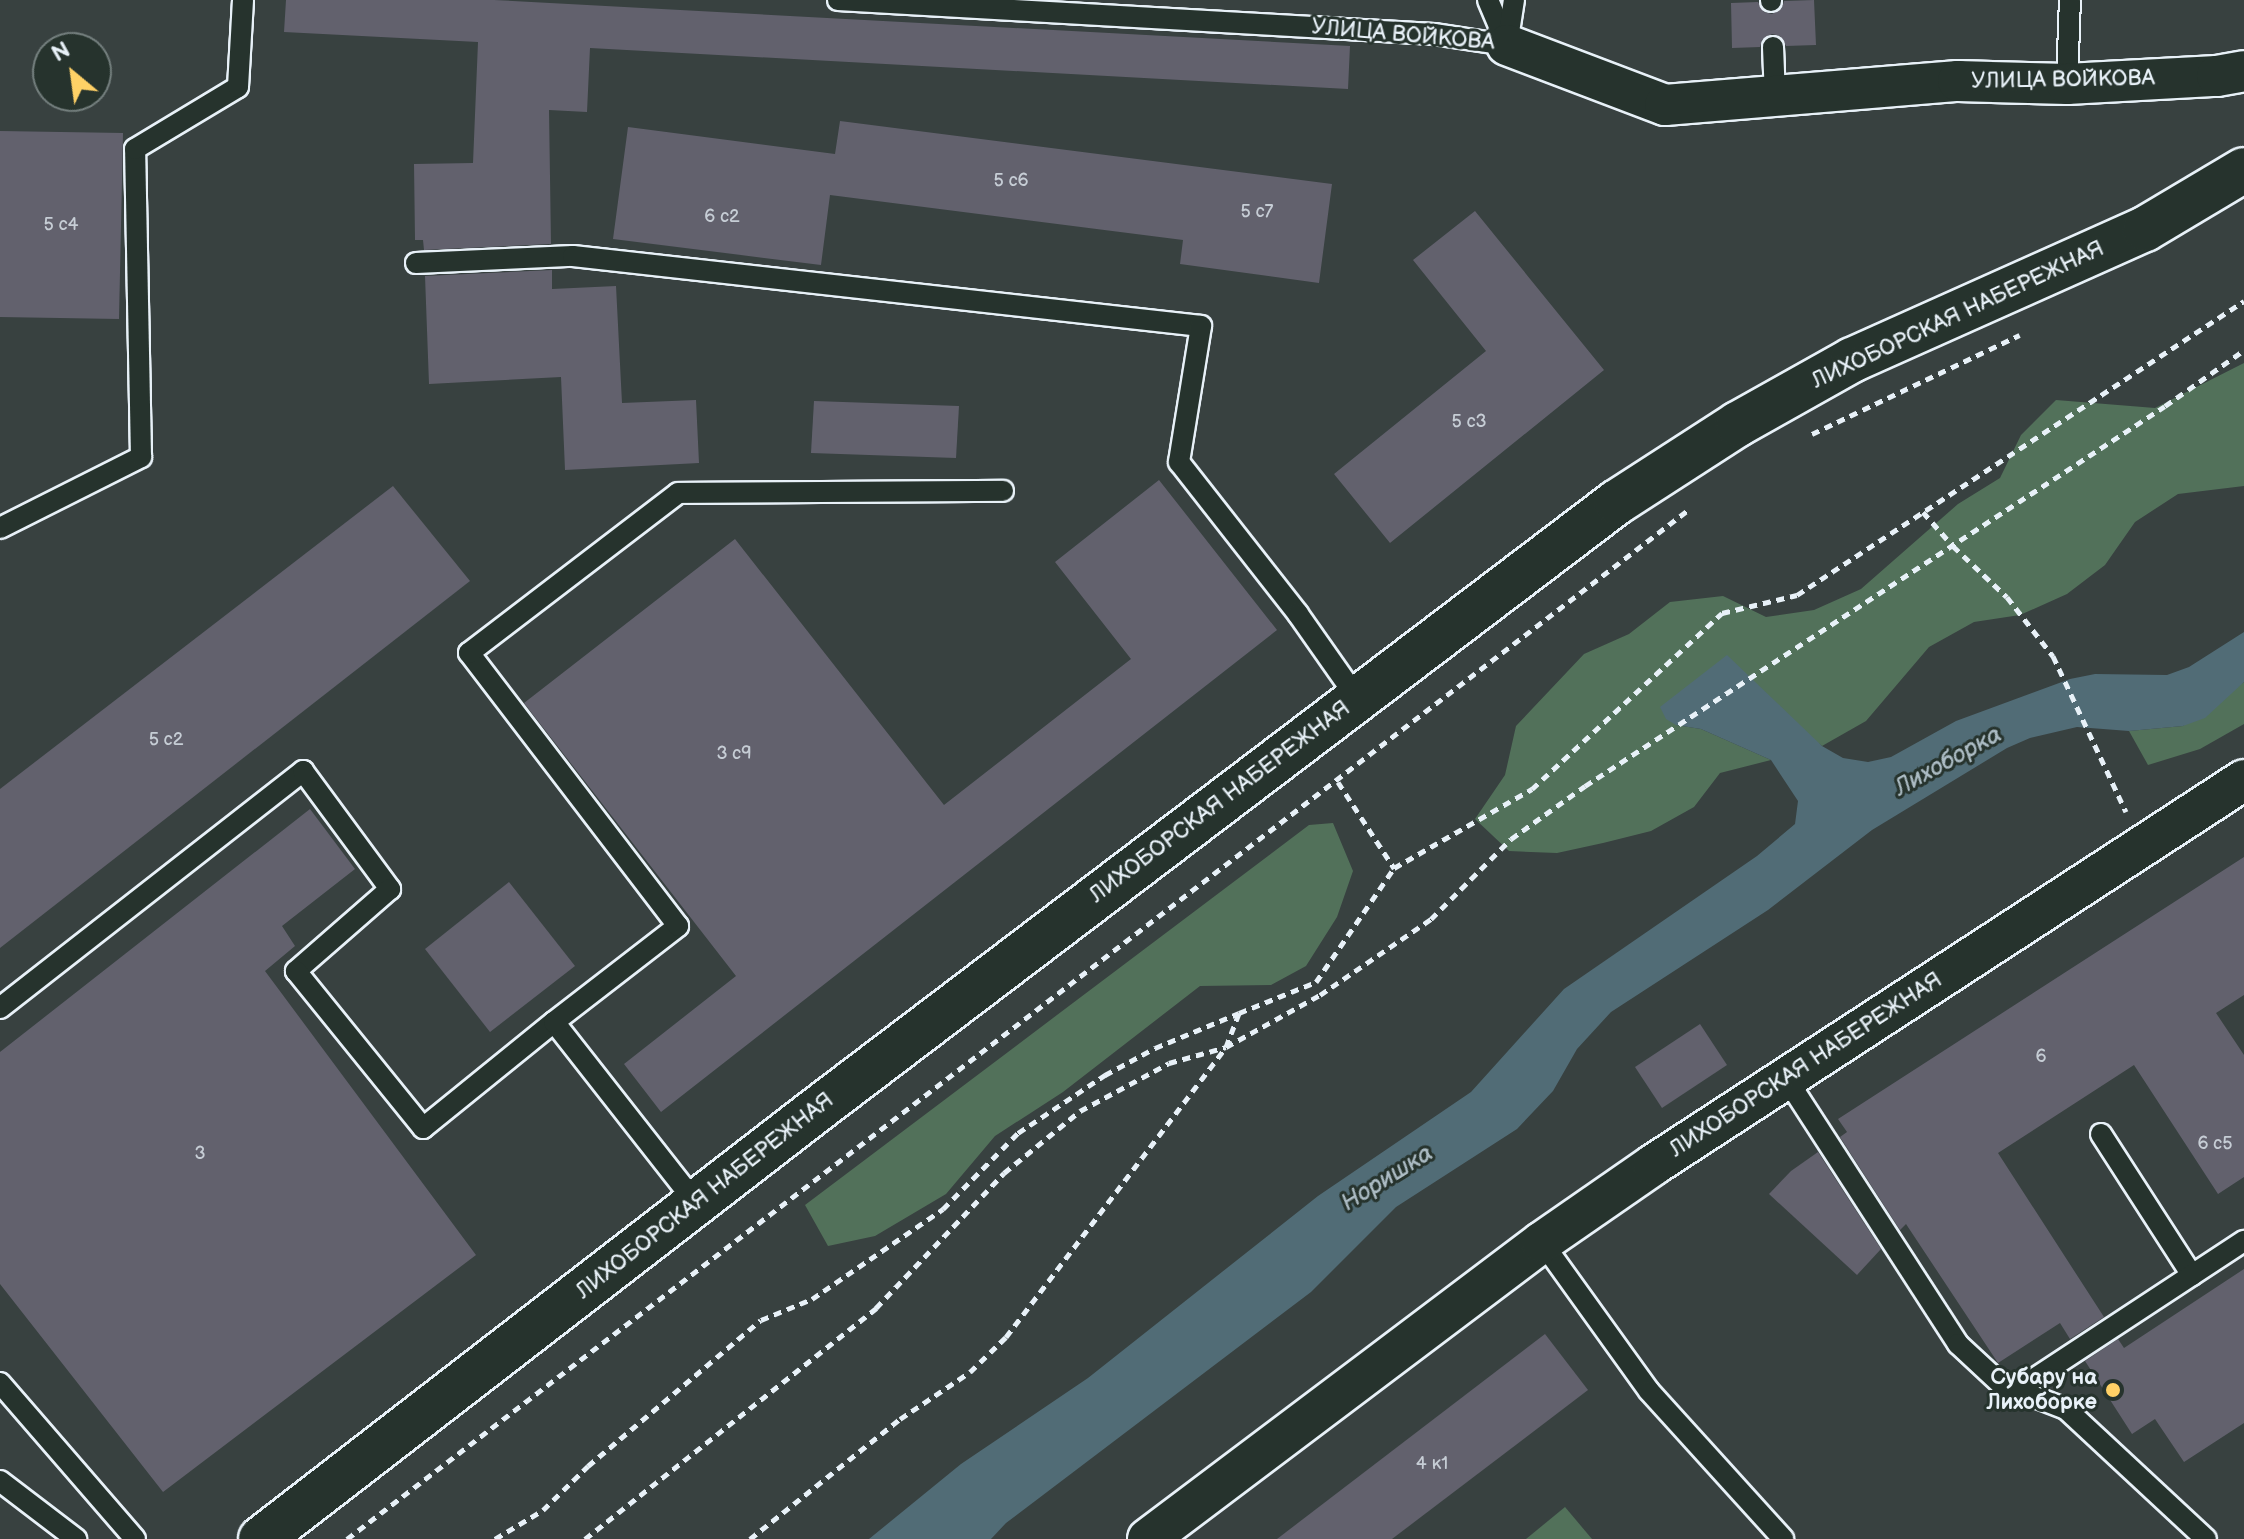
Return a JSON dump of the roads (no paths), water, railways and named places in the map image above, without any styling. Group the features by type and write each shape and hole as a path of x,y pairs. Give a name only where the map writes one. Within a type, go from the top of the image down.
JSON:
{"street":[{"name":"УЛИЦА ВОЙКОВА","path":"1507,45 1665,105 1958,81 2067,84 2235,82"},
{"name":"ЛИХОБОРСКАЯ НАБЕРЕЖНАЯ","path":"261,1539 696,1203 1617,502 1738,424 1852,360 2145,229 2244,170"},
{"name":"ЛИХОБОРСКАЯ НАБЕРЕЖНАЯ","path":"1148,1539 1542,1242 1786,1078 2244,780"}],"lane":[{"path":"0,528 141,457 135,149 238,87 243,0"},
{"name":"УЛИЦА ВОЙКОВА","path":"838,0 1434,34 1507,45"},
{"path":"1488,0 1507,45"},
{"path":"1507,45 1514,0"},
{"path":"2067,84 2070,0"},
{"path":"1773,47 1775,96"},
{"path":"416,263 573,256 1201,326 1179,462 1298,614 1357,698"},
{"path":"0,1008 303,771 390,889 296,971 423,1128 678,926 469,653 678,493 1003,491"},
{"path":"554,1022 696,1203"},
{"path":"1786,1078 1958,1344 2001,1384 2066,1409 2206,1539"},
{"path":"2101,1134 2192,1275"},
{"path":"2017,1390 2244,1241"},
{"path":"1542,1242 1649,1391 1783,1539"},
{"path":"0,1383 135,1539"},
{"path":"0,1481 76,1539"}],"water":[{"path":"2244,632 2244,682 2205,718 2183,726 2129,731 2077,727 2030,738 2007,748 1872,830 1768,910 1611,1012 1577,1049 1553,1091 1517,1129 1396,1207 1311,1292 1006,1523 991,1539 869,1539 961,1464 1088,1378 1318,1196 1471,1092 1564,989 1757,856 1795,824 1798,801 1771,760 1701,729 1676,725 1666,719 1660,707 1727,655 1822,746 1843,758 1868,762 1891,757 1956,721 2070,679 2095,674 2167,675 2189,667"}],"place":[{"name":"Субару на Лихоборке","path":"2113,1390"}],"water label":[{"name":"Лихоборка","path":"1948,761"},
{"name":"Норишка","path":"1387,1178"}]}
